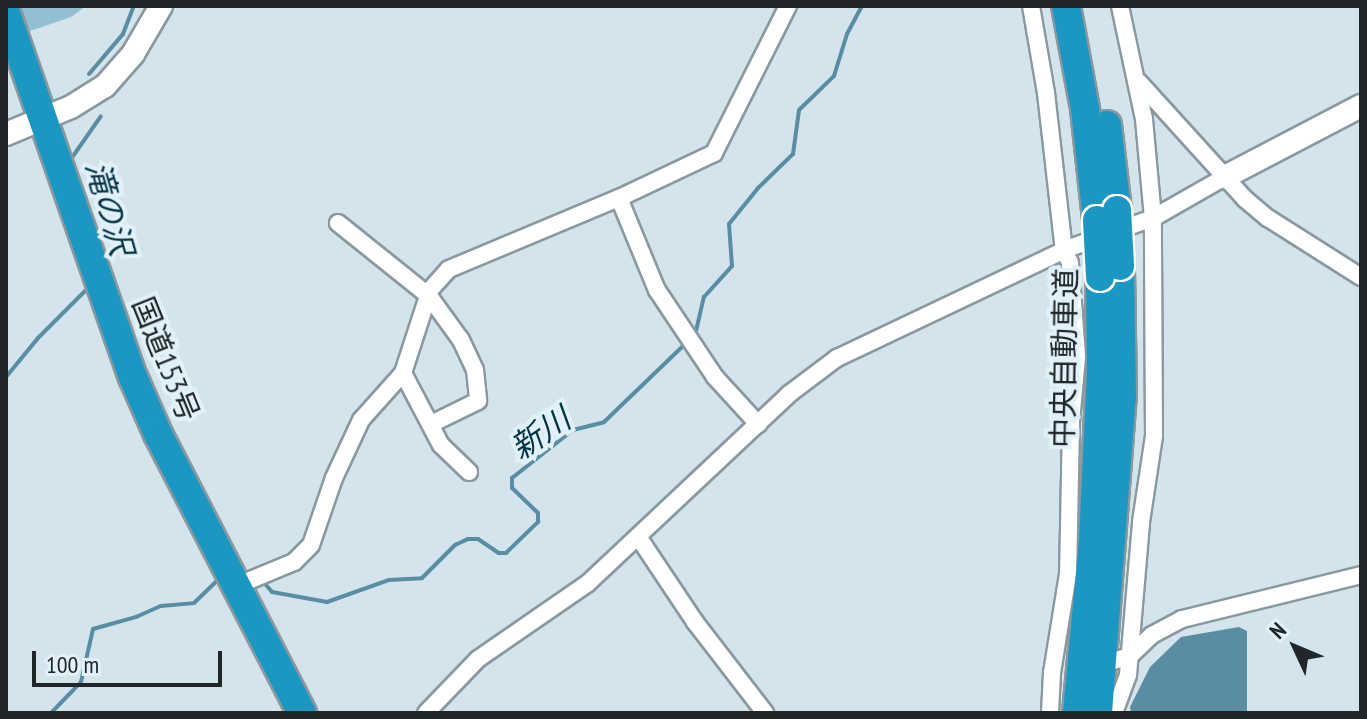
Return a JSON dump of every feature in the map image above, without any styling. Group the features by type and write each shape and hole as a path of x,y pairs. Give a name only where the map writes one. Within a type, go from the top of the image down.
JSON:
{"highway":[{"name":"中央自動車道","path":"1066,6 1107,215"},
{"name":"中央自動車道","path":"1086,6 1101,86 1110,271 1122,397 1098,713"},
{"name":"国道153号","path":"6,13 98,281 158,434 302,713"},
{"name":"中央自動車道","path":"1077,713 1093,541 1101,374 1110,271"}],"street":[{"path":"6,134 71,107 105,86 133,54 161,6"},
{"path":"231,576 294,562 311,545 334,478 361,420 403,373 429,296 449,269 619,198 714,153 788,6"},
{"path":"1031,6 1046,93 1064,250 1070,263 1077,357 1071,422 1068,574 1060,672 1050,713"},
{"path":"1114,713 1128,675 1141,522 1154,436 1153,218 1138,81 1120,6"},
{"path":"1138,81 1225,177 1268,218 1361,277"},
{"path":"426,713 478,659 588,583 789,394 837,358 1064,250 1153,218 1361,106"},
{"path":"619,198 640,255 672,314 715,377 758,424"},
{"path":"338,223 429,296 461,340 475,370 478,401 431,424"},
{"path":"403,373 441,445 469,472"},
{"path":"639,538 695,622 765,713"},
{"path":"1110,662 1130,656 1152,635 1182,619 1361,575"}],"shaded area":[{"path":"18,6 86,6 71,17 27,32"},
{"path":"1239,627 1247,631 1247,713 1131,713 1130,707 1150,667 1181,637"}],"waterway":[{"name":"滝の沢","path":"89,74 123,34 134,6"},
{"name":"新川","path":"696,331 704,297 732,266 729,224 758,188 793,154 799,110 834,76 847,34 862,6"},
{"name":"滝の沢","path":"71,159 101,116"},
{"name":"滝の沢","path":"6,377 38,338 91,285"},
{"name":"新川","path":"266,585 272,592 327,602 389,580 422,578 455,545 468,539 478,539 499,553 506,553 538,522 538,513 512,488 512,478 573,430 604,422 683,346"},
{"name":"新川","path":"51,713 81,682 93,629 136,617 161,606 194,603 221,577"}]}
